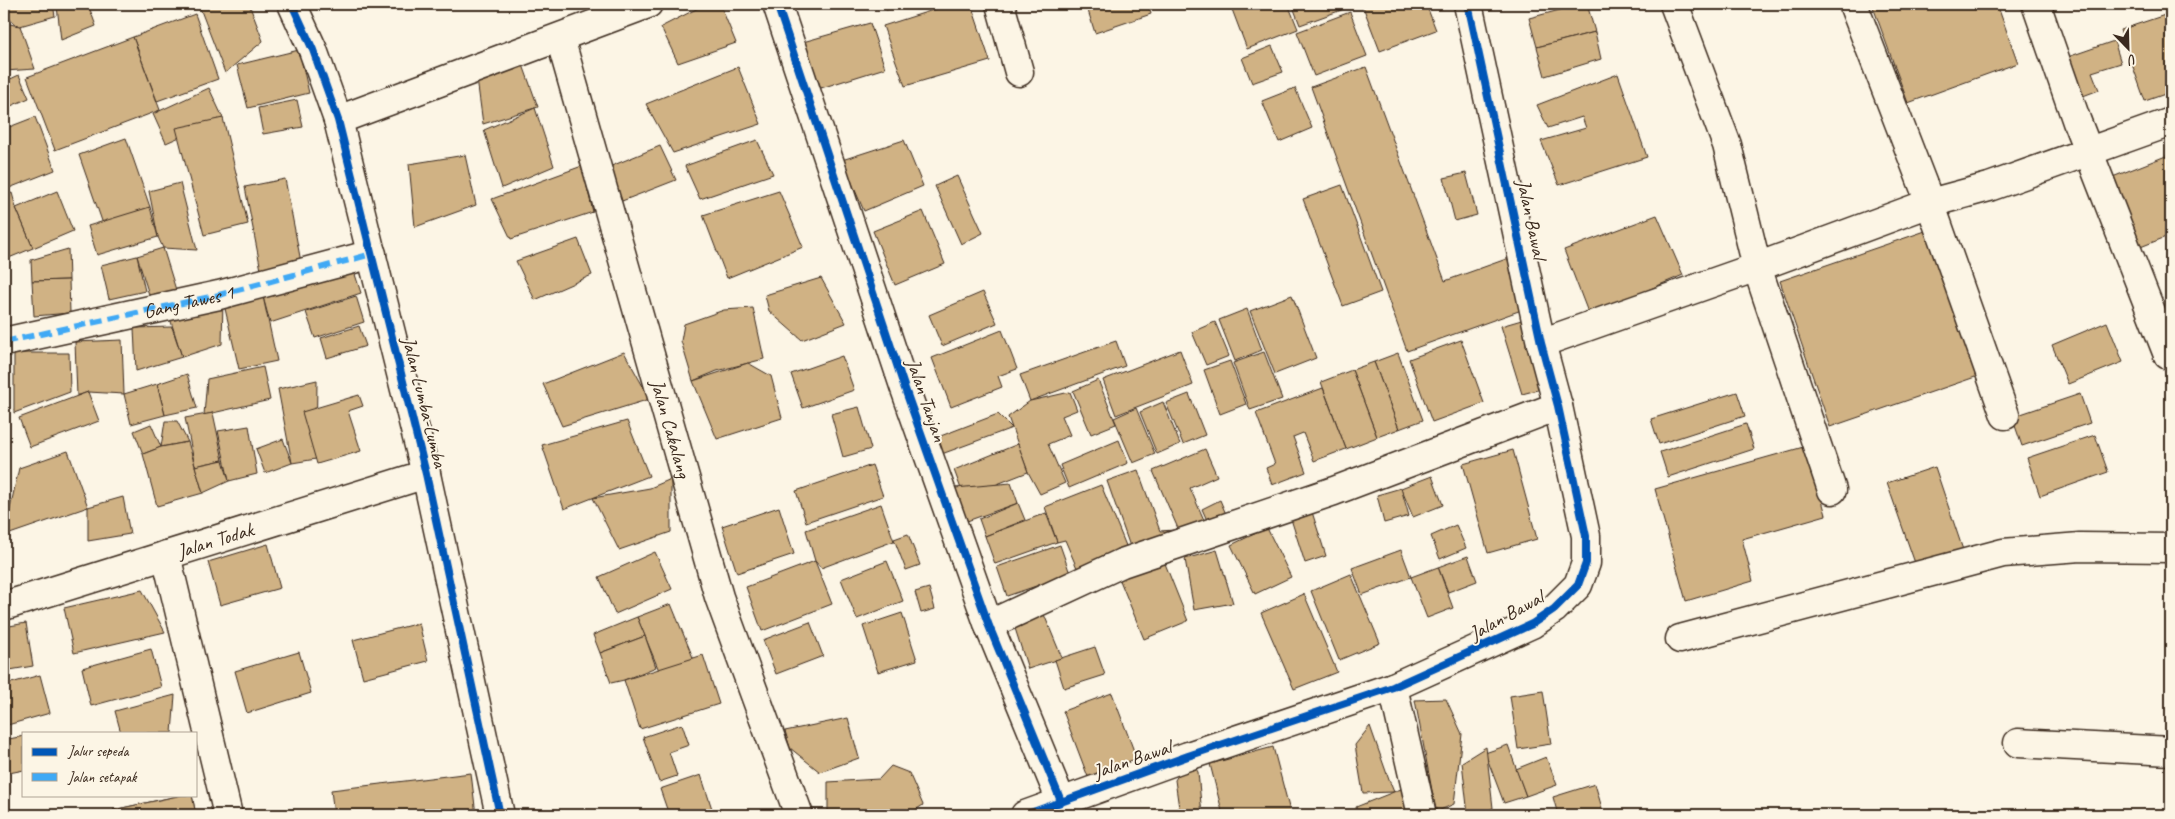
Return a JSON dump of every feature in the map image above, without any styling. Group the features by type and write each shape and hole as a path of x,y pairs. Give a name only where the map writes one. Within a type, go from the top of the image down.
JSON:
{"street":[{"name":"Jalan Lumba-Lumba","path":"292,4 313,50 338,120 426,474 500,815"},
{"path":"338,120 648,4"},
{"name":"Jalan Tanjan","path":"777,4 904,386 989,626 1061,801"},
{"path":"1000,4 1019,72"},
{"name":"Jalan Bawal","path":"1025,815 1392,687 1532,624 1554,609 1578,585 1586,563 1586,536 1468,4"},
{"path":"1674,4 1727,145 1757,267 1832,490"},
{"path":"1853,4 1930,203 2004,415"},
{"path":"2036,4 2089,152 2168,355"},
{"name":"Jalan Cakalang","path":"560,38 720,597 799,815"},
{"path":"1542,343 1930,203 1990,187 2171,122"},
{"name":"Gang Tawes 1","path":"4,342 218,295 372,254"},
{"path":"989,626 1122,563 1334,490 1558,406"},
{"name":"Jalan Todak","path":"4,606 426,474"},
{"path":"1680,639 2003,554 2080,547 2171,548"},
{"path":"166,555 228,815"},
{"path":"1392,687 1422,815"},
{"path":"2018,743 2171,751"}],"building":[{"path":"12,4 53,4 55,16 20,26 13,23 4,11 4,7"},
{"path":"63,4 88,4 96,26 61,40 57,6"},
{"path":"189,4 200,4 190,8"},
{"path":"212,4 249,4 263,41 225,73 200,8"},
{"path":"706,4 720,4 736,43 678,63 661,27"},
{"path":"886,4 910,4 886,10"},
{"path":"952,4 971,4 990,61 905,86 883,26"},
{"path":"1086,4 1148,4 1151,14 1095,33"},
{"path":"1230,4 1288,4 1298,29 1247,49"},
{"path":"1292,4 1345,4 1347,8 1300,25"},
{"path":"1362,4 1426,4 1436,30 1380,51"},
{"path":"1530,4 1547,4 1530,7"},
{"path":"1587,4 1595,32 1537,47 1529,18"},
{"path":"1872,4 1997,4 2018,63 1908,103"},
{"path":"1350,12 1367,56 1314,76 1297,32"},
{"path":"2171,13 2171,92 2145,101 2120,30"},
{"path":"195,14 218,79 157,101 133,37"},
{"path":"4,23 20,26 35,69 5,71"},
{"path":"870,23 885,68 821,88 803,42"},
{"path":"1595,32 1601,59 1545,76 1537,47"},
{"path":"133,37 160,110 55,150 27,77"},
{"path":"2114,41 2121,63 2092,72 2099,90 2075,99 2062,59"},
{"path":"1272,46 1283,72 1252,83 1242,58"},
{"path":"299,50 309,93 248,108 237,65"},
{"path":"522,62 538,107 483,124 477,79"},
{"path":"738,67 761,124 673,153 646,104"},
{"path":"1366,67 1445,281 1509,258 1527,308 1407,351 1311,87"},
{"path":"1618,74 1647,157 1559,185 1541,141 1586,128 1582,117 1548,128 1537,105"},
{"path":"19,75 29,98 4,109 4,82"},
{"path":"209,88 223,118 166,143 153,114"},
{"path":"1295,88 1312,128 1279,142 1262,101"},
{"path":"297,100 303,127 263,134 258,108"},
{"path":"535,108 554,166 502,188 484,130"},
{"path":"35,117 55,170 4,190 4,129"},
{"path":"223,118 248,224 204,235 176,128"},
{"path":"126,138 150,207 103,224 79,155"},
{"path":"757,140 773,174 700,199 685,166"},
{"path":"904,140 923,186 864,211 842,160"},
{"path":"660,146 676,180 622,201 609,167"},
{"path":"2171,154 2171,235 2138,248 2110,178"},
{"path":"465,155 476,205 415,227 409,164"},
{"path":"582,166 593,212 511,239 492,199"},
{"path":"1466,173 1477,215 1455,221 1444,178"},
{"path":"957,176 983,233 961,244 935,186"},
{"path":"285,179 301,262 261,270 245,187"},
{"path":"180,183 197,250 163,248 158,237 149,191"},
{"path":"1342,185 1381,292 1343,306 1303,199"},
{"path":"57,191 73,231 33,248 16,208"},
{"path":"779,191 803,247 727,278 703,215"},
{"path":"12,193 16,208 33,248 4,260 4,195"},
{"path":"150,207 158,237 97,255 88,226"},
{"path":"923,211 945,264 895,285 873,231"},
{"path":"1657,215 1683,275 1589,315 1564,250"},
{"path":"1934,228 1984,374 1830,427 1780,281"},
{"path":"578,239 592,275 535,300 516,261"},
{"path":"163,248 176,290 150,298 137,256"},
{"path":"68,249 69,280 32,281 31,260"},
{"path":"137,256 145,291 109,299 101,265"},
{"path":"352,265 361,293 270,323 262,293"},
{"path":"821,278 846,323 802,340 769,311 765,295"},
{"path":"69,280 70,313 34,316 32,281"},
{"path":"262,292 277,361 239,369 223,300"},
{"path":"983,292 997,323 942,346 929,315"},
{"path":"1292,295 1316,358 1275,374 1250,311"},
{"path":"356,296 364,322 315,338 306,312"},
{"path":"223,300 222,344 182,357 169,315"},
{"path":"753,308 764,359 717,371 693,381 681,341 684,324 724,310"},
{"path":"1247,309 1262,350 1235,361 1219,320"},
{"path":"1525,319 1545,388 1522,394 1501,326"},
{"path":"1215,322 1229,356 1206,365 1192,332"},
{"path":"2107,322 2123,362 2068,384 2052,345"},
{"path":"359,326 366,346 327,358 321,338"},
{"path":"172,327 182,357 136,371 134,328"},
{"path":"1002,330 1017,369 998,376 1002,387 951,407 932,358"},
{"path":"122,340 124,394 88,392 77,396 75,342"},
{"path":"1461,340 1484,403 1432,422 1409,359"},
{"path":"1116,341 1125,366 1030,401 1020,375"},
{"path":"1180,350 1193,385 1116,415 1103,380"},
{"path":"624,352 650,399 562,426 543,384"},
{"path":"1264,352 1282,399 1250,410 1233,363"},
{"path":"14,353 69,353 70,392 14,413"},
{"path":"1398,353 1423,420 1399,429 1374,362"},
{"path":"842,356 854,390 803,408 791,374"},
{"path":"1230,361 1246,404 1220,414 1204,370"},
{"path":"1374,362 1399,429 1377,437 1352,370"},
{"path":"748,363 771,376 782,418 717,439 693,381"},
{"path":"263,367 270,400 204,415 207,379"},
{"path":"1352,370 1377,437 1346,449 1321,382"},
{"path":"187,374 197,408 165,415 157,384"},
{"path":"317,380 316,459 292,463 278,389"},
{"path":"1098,380 1116,424 1091,434 1073,391"},
{"path":"157,384 165,415 131,424 124,394"},
{"path":"1323,388 1346,449 1314,461 1303,433 1293,437 1306,472 1272,485 1266,468 1275,464 1256,413"},
{"path":"88,392 99,421 30,447 19,418"},
{"path":"1070,392 1077,410 1062,416 1070,435 1048,444 1065,483 1040,494 1028,472 1008,417 1030,401"},
{"path":"1737,392 1745,416 1659,444 1651,419"},
{"path":"1189,394 1205,435 1183,444 1166,403"},
{"path":"2080,394 2090,423 2022,446 2012,417"},
{"path":"359,395 363,406 348,411 361,451 317,464 302,412"},
{"path":"1163,402 1180,444 1157,454 1140,412"},
{"path":"859,407 871,449 843,457 831,414"},
{"path":"1136,408 1155,454 1133,463 1114,418"},
{"path":"213,413 223,460 195,466 185,418"},
{"path":"998,414 1012,428 939,455 938,437"},
{"path":"165,421 177,421 188,442 161,447"},
{"path":"627,421 649,476 564,509 542,445"},
{"path":"151,424 161,447 143,454 134,431"},
{"path":"1746,424 1754,449 1668,477 1660,452"},
{"path":"249,426 257,474 229,481 218,431"},
{"path":"2095,435 2108,472 2040,496 2027,458"},
{"path":"283,439 292,463 265,473 256,449"},
{"path":"1119,440 1128,463 1069,488 1060,465"},
{"path":"188,442 203,493 157,506 143,454 161,447"},
{"path":"1018,444 1028,472 964,497 954,470"},
{"path":"1807,446 1826,515 1742,539 1753,581 1686,601 1655,489"},
{"path":"1205,449 1217,476 1190,488 1208,529 1183,540 1153,471"},
{"path":"1513,450 1537,539 1488,553 1463,464"},
{"path":"68,451 88,507 4,536 19,468"},
{"path":"223,460 229,481 203,493 195,466"},
{"path":"872,465 883,496 806,522 796,491"},
{"path":"1935,467 1963,550 1916,566 1887,483"},
{"path":"1138,470 1160,531 1174,530 1177,539 1133,555 1107,481"},
{"path":"1432,476 1443,505 1413,517 1401,488"},
{"path":"671,479 671,532 619,550 593,498 650,488"},
{"path":"1011,483 1018,503 967,521 955,488"},
{"path":"1101,485 1131,558 1090,563 1077,568 1065,540 1057,542 1045,507"},
{"path":"1401,488 1409,516 1384,523 1377,495"},
{"path":"123,497 130,534 88,541 88,507"},
{"path":"1220,500 1228,519 1210,527 1202,509"},
{"path":"1018,503 1025,520 985,536 979,519"},
{"path":"881,504 894,541 821,568 815,561 806,530"},
{"path":"779,507 794,554 737,573 722,526"},
{"path":"1312,512 1326,556 1305,563 1291,519"},
{"path":"1046,513 1057,542 995,564 985,536"},
{"path":"1456,525 1466,548 1440,559 1431,536"},
{"path":"1267,528 1291,577 1255,594 1231,545"},
{"path":"908,534 920,565 906,570 894,539"},
{"path":"268,544 280,588 220,605 208,562"},
{"path":"1060,545 1074,585 1048,593 1045,583 1007,596 997,567"},
{"path":"1217,550 1233,603 1194,610 1185,559"},
{"path":"1401,550 1411,577 1362,595 1352,568"},
{"path":"655,552 672,589 615,614 599,577"},
{"path":"1468,556 1477,581 1448,592 1438,567"},
{"path":"815,561 832,604 762,631 746,587"},
{"path":"887,561 903,601 857,619 841,579"},
{"path":"1164,561 1188,621 1144,639 1119,578"},
{"path":"1438,567 1453,608 1427,618 1411,577"},
{"path":"1351,574 1380,643 1339,660 1311,591"},
{"path":"929,588 935,609 921,613 915,592"},
{"path":"142,590 165,632 74,653 64,608"},
{"path":"1304,594 1337,672 1294,689 1261,613"},
{"path":"671,604 694,660 660,673 637,617"},
{"path":"1043,612 1062,658 1028,669 1013,622"},
{"path":"902,613 917,660 878,672 863,626"},
{"path":"637,617 645,636 600,653 593,635"},
{"path":"810,622 823,656 776,674 763,640"},
{"path":"26,623 33,666 4,671 4,627"},
{"path":"419,623 428,661 363,678 353,640"},
{"path":"645,636 656,667 624,680 611,683 600,653"},
{"path":"1095,647 1105,675 1064,688 1055,660"},
{"path":"151,649 161,687 91,706 82,668"},
{"path":"299,652 311,693 247,713 235,671"},
{"path":"703,655 719,704 640,729 624,680"},
{"path":"40,675 50,713 4,726 4,685"},
{"path":"1543,691 1551,744 1518,749 1510,696"},
{"path":"1112,693 1137,759 1088,777 1063,711"},
{"path":"175,695 172,732 121,732 115,711"},
{"path":"1446,699 1462,734 1454,804 1436,812 1415,700"},
{"path":"848,718 859,758 820,772 790,748 785,731"},
{"path":"682,724 689,745 669,752 677,776 659,782 643,737"},
{"path":"1370,726 1394,792 1363,793 1355,745"},
{"path":"22,736 22,770 4,774 4,740"},
{"path":"1508,745 1526,796 1504,803 1485,753"},
{"path":"1273,747 1291,815 1223,815 1210,764"},
{"path":"1486,747 1493,808 1480,815 1468,815 1462,762"},
{"path":"1546,757 1557,785 1526,796 1516,769"},
{"path":"1189,758 1198,772 1202,815 1180,815 1175,780"},
{"path":"891,766 909,773 923,805 908,815 829,815 828,782 879,779"},
{"path":"471,773 476,815 334,815 331,790"},
{"path":"701,775 714,815 669,815 660,789"},
{"path":"1595,784 1604,815 1558,815 1553,797"},
{"path":"1411,785 1420,815 1357,815 1356,807"},
{"path":"177,796 192,796 196,815 114,815 113,810"},
{"path":"177,796 192,796 196,815 119,815 113,810"}],"marked path":[{"path":"4,342 219,295 372,254"}],"cycle path":[{"path":"292,4 313,50 338,120 426,474 500,815"},
{"path":"777,4 904,386 989,626 1061,801"},
{"path":"1025,815 1188,756 1393,687 1532,624 1554,609 1578,585 1586,563 1586,536 1558,406 1541,343 1468,4"}]}
